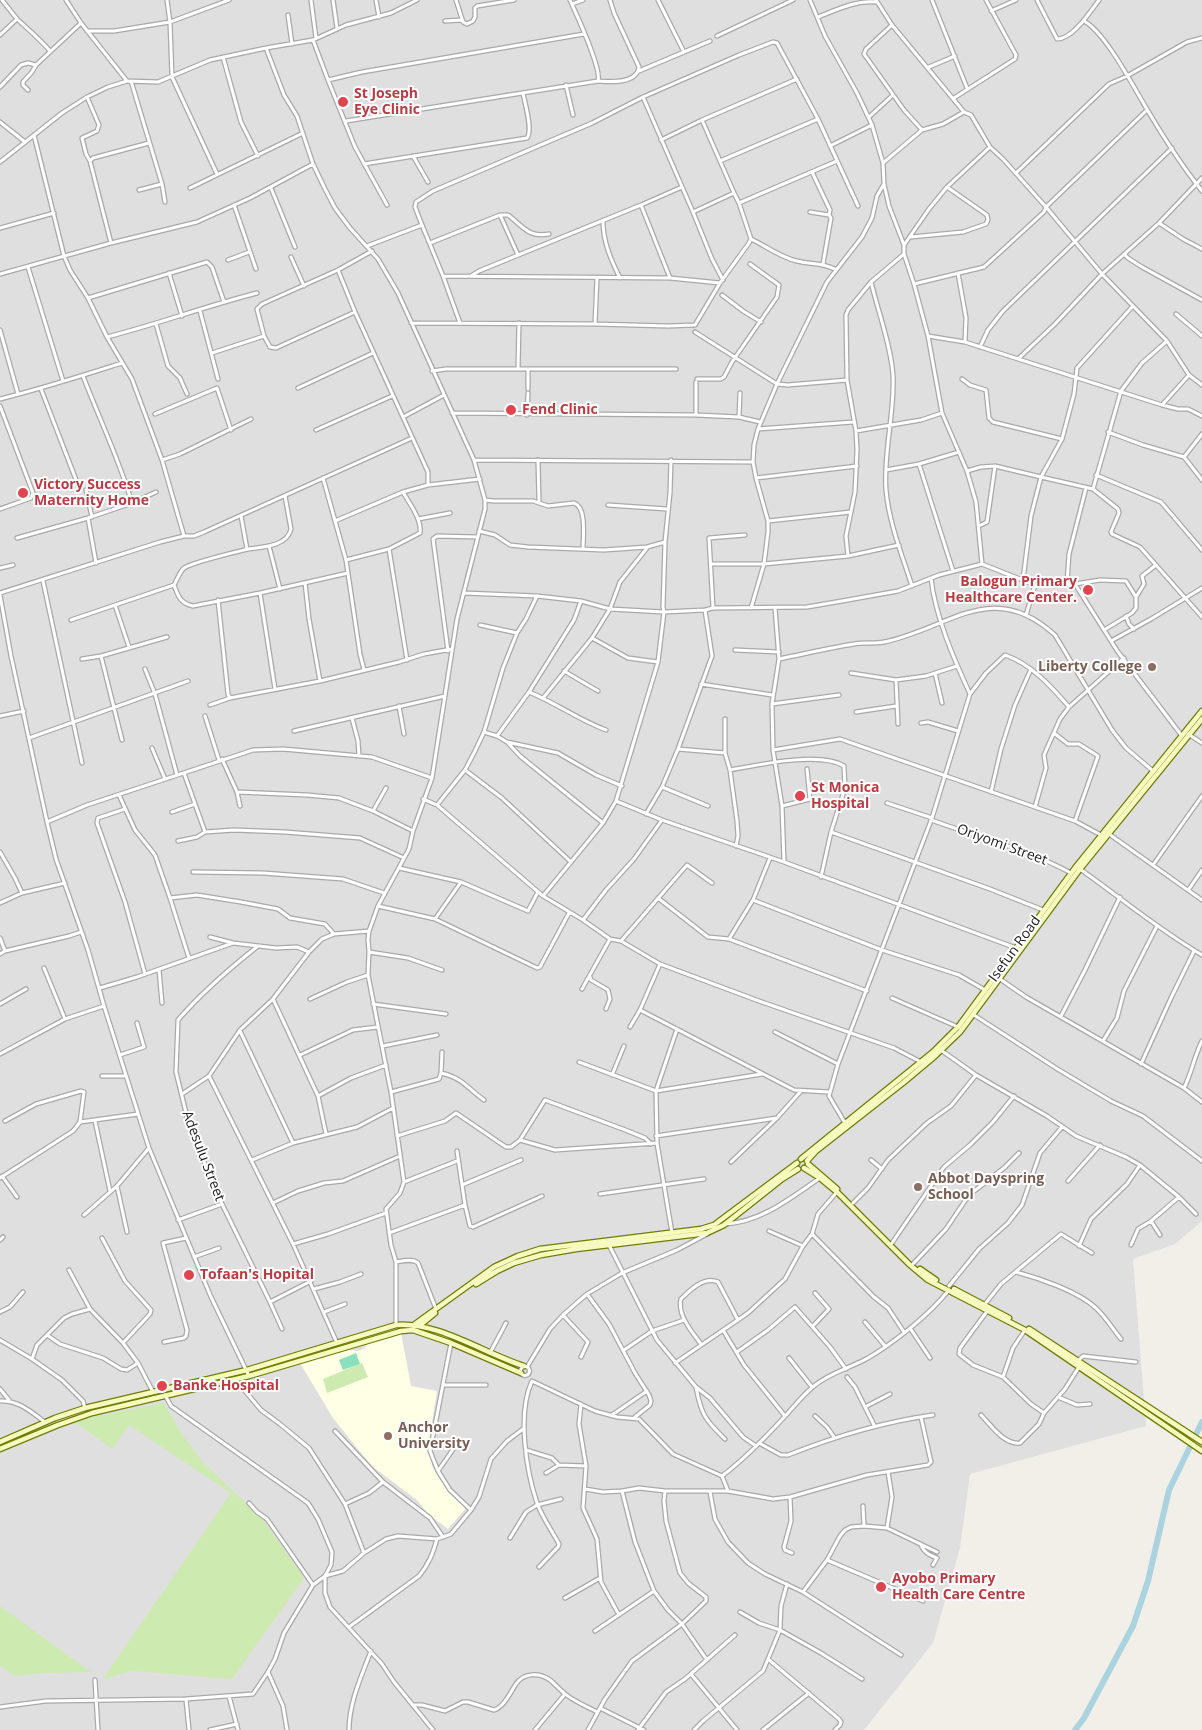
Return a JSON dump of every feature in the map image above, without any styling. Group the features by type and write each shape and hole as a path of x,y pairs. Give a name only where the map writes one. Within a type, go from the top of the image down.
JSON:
{"street":[{"path":"2,0 17,19 37,36 50,51"},
{"path":"66,0 87,31 129,81 162,184 165,202"},
{"path":"167,0 170,22 172,77 217,174"},
{"path":"87,31 114,31 170,22 229,0"},
{"path":"311,0 314,39 328,80 355,147 387,205"},
{"path":"333,0 337,28"},
{"path":"376,0 379,17"},
{"path":"0,162 87,97 129,81 158,82 198,65 223,57 314,39 337,28 392,13 418,0"},
{"path":"456,0 462,20 467,24 473,22 477,6 514,0"},
{"path":"570,0 600,76 598,81"},
{"path":"572,4 584,0"},
{"path":"610,0 614,13 637,60 638,71"},
{"path":"658,0 684,52"},
{"path":"717,36 794,0"},
{"path":"810,0 825,36 872,125 883,163 884,184 889,206 904,245 904,254 928,336 942,413 967,471 976,502 982,564"},
{"path":"932,0 967,88"},
{"path":"954,98 1015,59 1016,55 986,0"},
{"path":"991,11 1016,0"},
{"path":"1038,0 1057,39 1064,38 1084,21 1099,0"},
{"path":"818,18 856,1 876,1 892,25 929,67 964,112 971,116 990,147 1046,207 1074,242 1132,307 1167,341 1189,375 1202,385"},
{"path":"288,15 292,44"},
{"path":"0,35 17,19"},
{"path":"445,21 462,20"},
{"path":"1084,21 1096,30 1202,191"},
{"path":"28,90 23,85 23,82 36,65 81,23"},
{"path":"892,25 866,49 864,54 904,110 922,130"},
{"path":"328,80 362,72 407,66 584,34"},
{"path":"1016,174 1109,84 1187,42 1202,38"},
{"path":"346,122 566,85 598,81 619,82 626,80 638,71 710,41"},
{"path":"460,323 415,207 416,202 433,191 592,123 643,97 773,42 777,43 818,119 858,206"},
{"path":"266,48 280,87 297,116 313,164 335,208 350,228 372,251 391,280 474,460 485,500 485,509 450,650 432,778 423,799 409,849 378,906 368,939 368,975 391,1092 404,1182 400,1193 386,1208 389,1233 396,1262 396,1325"},
{"path":"929,67 955,56"},
{"path":"223,57 241,122 258,156"},
{"path":"0,87 21,65 28,63 36,65"},
{"path":"661,140 797,79"},
{"path":"566,85 573,115"},
{"path":"364,164 527,138 530,134 523,93"},
{"path":"869,117 893,95"},
{"path":"87,97 99,125 97,130 82,138 90,162 110,243"},
{"path":"643,97 722,282"},
{"path":"914,284 984,267 1044,212 1046,207 1147,110"},
{"path":"883,163 922,130 943,124 964,112"},
{"path":"720,161 818,119"},
{"path":"411,323 695,325 722,282 750,244 751,238 739,203 702,120"},
{"path":"0,122 25,142"},
{"path":"830,146 872,125"},
{"path":"190,188 303,133"},
{"path":"34,135 64,256 135,387 162,460 184,536"},
{"path":"90,162 93,158 149,143"},
{"path":"904,245 947,187 990,147"},
{"path":"980,347 988,330 1003,311 1172,148"},
{"path":"412,156 428,182"},
{"path":"739,203 837,161"},
{"path":"0,274 110,243 197,222 270,188 313,164"},
{"path":"812,172 830,210 829,215 831,219 823,264"},
{"path":"1018,358 1055,324 1102,274 1159,222 1202,178"},
{"path":"140,190 162,184"},
{"path":"751,608 764,564 768,532 768,521 753,462 754,445 760,422 827,282 835,269 862,237 872,218 877,196 884,184"},
{"path":"470,276 682,187"},
{"path":"911,238 963,232 986,224 988,220 987,215 947,187"},
{"path":"270,188 295,247"},
{"path":"693,212 734,193"},
{"path":"234,205 256,269"},
{"path":"641,205 670,278"},
{"path":"810,212 829,215"},
{"path":"0,228 54,213"},
{"path":"430,243 500,216 508,215 531,233 536,235 549,234"},
{"path":"500,216 518,255"},
{"path":"603,221 606,245 620,278"},
{"path":"1159,222 1183,239 1202,249"},
{"path":"367,246 422,225"},
{"path":"751,238 798,262 823,264 835,269"},
{"path":"355,312 276,348 270,347 264,336 257,311 258,306 338,270 372,251"},
{"path":"228,260 249,252"},
{"path":"848,556 846,536 855,492 857,466 856,430 853,422 847,380 846,315 871,282 904,254"},
{"path":"1124,254 1142,267 1202,300"},
{"path":"291,258 304,286"},
{"path":"88,298 209,262 224,302"},
{"path":"696,415 696,381 723,379 777,297 780,288 776,282 750,264"},
{"path":"28,267 63,381"},
{"path":"338,270 392,396 428,472 428,485"},
{"path":"958,272 966,318 965,342"},
{"path":"168,273 182,316"},
{"path":"443,276 670,278 722,282"},
{"path":"596,324 597,278"},
{"path":"871,282 892,373 893,391 886,490 899,545 912,586"},
{"path":"107,337 256,293"},
{"path":"722,295 760,322"},
{"path":"1023,580 1031,516 1041,476 1062,439 1074,394 1077,368 1132,307"},
{"path":"200,311 218,379"},
{"path":"1176,314 1202,336"},
{"path":"518,369 519,323"},
{"path":"156,324 168,366 180,378 187,394"},
{"path":"0,330 18,394"},
{"path":"696,332 777,384 788,385 847,380"},
{"path":"212,353 264,336"},
{"path":"928,336 965,342 1178,409 1188,409 1202,416"},
{"path":"1093,489 1121,391 1142,363 1167,341"},
{"path":"298,388 373,353"},
{"path":"0,399 41,389 122,364"},
{"path":"432,371 446,369 528,368 676,370"},
{"path":"527,415 528,368"},
{"path":"1162,404 1189,375"},
{"path":"83,376 124,474 132,503"},
{"path":"962,379 970,385 986,390 988,418 993,422 1062,439"},
{"path":"155,414 217,388 231,430"},
{"path":"41,389 78,485"},
{"path":"739,417 740,393"},
{"path":"403,417 444,395"},
{"path":"316,430 392,396"},
{"path":"0,406 33,493 31,498 0,509"},
{"path":"452,413 696,415 739,417 760,422"},
{"path":"856,430 921,420 942,413"},
{"path":"162,460 180,454 251,419"},
{"path":"758,429 853,422"},
{"path":"1108,432 1184,457 1202,480"},
{"path":"1184,457 1202,434"},
{"path":"249,1376 211,1297 150,1148 104,1006 100,988 56,859 11,656 0,594 184,536 194,536 412,438"},
{"path":"886,470 919,464 959,452"},
{"path":"474,460 753,462"},
{"path":"538,460 539,502"},
{"path":"543,896 603,823 616,802 622,786 658,662 664,612 665,542 671,485 671,460"},
{"path":"919,464 953,571"},
{"path":"756,478 857,466"},
{"path":"967,471 995,466 1093,489 1118,509 1119,513 1111,532 1112,534 1140,547 1202,617"},
{"path":"979,526 987,522 995,466"},
{"path":"1096,475 1161,502 1202,550"},
{"path":"323,478 346,560 364,670"},
{"path":"335,520 403,492 428,485 480,478"},
{"path":"1067,583 1070,554 1086,488"},
{"path":"86,490 96,563"},
{"path":"16,538 90,517 132,503 156,492"},
{"path":"346,560 389,549 420,533 421,529 418,519 403,492"},
{"path":"71,620 174,585 184,568 247,550 269,546 282,540 290,534 291,530 284,496"},
{"path":"485,500 539,502 548,506 578,504 581,506 583,518 583,549"},
{"path":"608,505 667,509"},
{"path":"768,521 851,512"},
{"path":"418,519 450,513"},
{"path":"241,516 247,550"},
{"path":"479,531 495,535 513,546 583,549 647,547 665,542"},
{"path":"713,608 709,538 745,535"},
{"path":"450,650 433,539 437,536 478,537"},
{"path":"711,564 764,564 848,556 899,545"},
{"path":"269,546 280,589"},
{"path":"543,698 592,638 610,610 620,582 647,547"},
{"path":"389,549 407,660"},
{"path":"464,593 537,596 581,601 610,610 664,612 713,608 808,607 898,591 931,578 982,564 1035,585 1075,584 1100,580 1126,581 1136,597"},
{"path":"0,568 13,565"},
{"path":"1104,630 1136,608 1136,597 1144,584 1142,576 1156,565"},
{"path":"174,585 181,600 193,606 260,594 348,573"},
{"path":"931,578 933,593 942,622 957,666 970,694"},
{"path":"43,580 82,763"},
{"path":"305,583 320,681"},
{"path":"1075,584 1124,658 1186,734 1202,743"},
{"path":"1026,615 1035,585"},
{"path":"1111,641 1202,588"},
{"path":"260,594 275,688"},
{"path":"437,805 465,770 484,732 503,668 516,633 526,619 537,596"},
{"path":"218,600 230,698"},
{"path":"497,736 529,692 574,620 581,601"},
{"path":"115,605 129,647"},
{"path":"775,608 779,659 772,695 773,750 782,806 784,862"},
{"path":"779,659 856,643 882,643 906,637 973,611 989,608 1008,608 1026,615 1055,635 1112,730 1126,748 1154,772"},
{"path":"646,814 662,787 678,749 712,656 705,610"},
{"path":"1126,616 1129,624 1134,629"},
{"path":"480,625 516,633"},
{"path":"82,659 101,656 167,636"},
{"path":"592,638 628,658 658,662"},
{"path":"210,705 230,698 320,681 407,660 424,654 450,650"},
{"path":"735,650 779,652"},
{"path":"845,1123 830,1100 829,1092 932,819 970,694 1002,655 1007,655 1045,680 1070,707"},
{"path":"101,656 122,740"},
{"path":"1035,807 1046,768 1044,755 1060,719 1070,707 1124,658"},
{"path":"851,673 896,680 912,679 957,666"},
{"path":"145,668 155,694 177,776"},
{"path":"992,792 1001,749 1015,704 1031,669"},
{"path":"564,671 598,691"},
{"path":"935,673 942,703"},
{"path":"896,680 898,724"},
{"path":"29,738 188,681"},
{"path":"701,684 772,695"},
{"path":"529,692 592,725 606,730"},
{"path":"772,704 839,695"},
{"path":"294,731 445,696"},
{"path":"399,706 404,734"},
{"path":"856,712 896,706"},
{"path":"0,716 24,711"},
{"name":"Isefun Road","path":"417,1325 494,1267 527,1253 540,1249 701,1229 714,1225 799,1161 960,1032 974,1016 1080,869 1109,834 1202,711"},
{"path":"205,716 220,760 237,792 240,806"},
{"path":"352,718 358,741 359,756"},
{"name":"Isefun Road","path":"806,1164 816,1151 904,1082 939,1049 958,1027 1043,910 1101,836 1186,734 1202,719"},
{"path":"726,720 725,753 730,770 738,836 736,846"},
{"path":"921,723 928,722 958,731"},
{"path":"484,732 497,736 507,742 520,756 603,823"},
{"path":"1054,732 1068,744 1079,744 1098,756 1075,821"},
{"path":"773,750 840,739 1075,821 1101,836"},
{"path":"507,742 558,753 596,775 622,786"},
{"path":"152,748 165,779"},
{"path":"47,822 87,804 253,750 283,748 372,757 432,778"},
{"path":"678,749 725,753"},
{"path":"730,770 775,762 802,760 829,761 844,766 846,788 831,832 822,877"},
{"path":"782,806 810,799 807,769"},
{"path":"465,770 502,798 571,862"},
{"path":"184,773 205,832"},
{"path":"662,787 708,806"},
{"path":"373,811 386,788"},
{"path":"237,792 340,798 373,811 413,832"},
{"path":"119,794 135,830 154,853 189,958"},
{"path":"1153,865 1202,796"},
{"path":"423,799 437,805 543,896 610,939 621,941 660,964 894,1048 921,1062"},
{"path":"616,802 1016,948"},
{"name":"Oriyomi Street","path":"887,803 1053,863 1072,873"},
{"path":"172,812 195,804"},
{"path":"125,809 98,818 97,823 125,902 145,974"},
{"path":"583,920 606,890 634,859 662,820"},
{"path":"178,841 197,837 205,832 234,830 285,832 358,838 404,858"},
{"path":"831,832 1043,910"},
{"path":"1109,834 1202,900"},
{"path":"0,852 16,878 22,893"},
{"path":"729,939 753,900 770,858"},
{"path":"621,941 687,865 712,883"},
{"path":"398,868 461,882 528,911 538,892"},
{"path":"1080,869 1157,926 1202,956"},
{"path":"1188,889 1202,870"},
{"path":"192,872 343,879 384,893"},
{"path":"435,919 461,882"},
{"path":"0,903 22,893 65,883"},
{"path":"170,898 197,895 278,909 290,918 325,924 334,934"},
{"path":"1061,1016 1120,897"},
{"path":"658,898 708,937 729,939 867,991"},
{"path":"753,900 882,950 959,975 985,990"},
{"path":"378,906 435,919 537,968 540,967 569,913"},
{"path":"1103,1041 1117,1018 1124,991 1157,926"},
{"path":"182,1095 209,1076 240,1030 272,999 322,938 334,934 369,931"},
{"path":"0,954 5,951 81,932"},
{"path":"210,937 233,943 258,946 276,948 297,947 309,952"},
{"path":"0,938 5,951"},
{"path":"582,989 610,939"},
{"path":"100,988 159,970 233,943"},
{"name":"Adesulu Street","path":"258,946 233,965 178,1020 176,1072 190,1129 222,1204 282,1329"},
{"path":"1141,1064 1194,951"},
{"path":"369,952 408,958 442,970"},
{"path":"630,1027 640,1010 660,964"},
{"path":"44,968 65,1019"},
{"path":"159,970 162,1003"},
{"path":"310,999 347,982 368,975"},
{"path":"590,977 591,980 609,992 610,999 606,1009"},
{"path":"1000,979 1026,997 1184,1088 1202,1102"},
{"path":"0,1004 26,989"},
{"path":"892,998 958,1027"},
{"path":"272,999 318,1096 326,1134"},
{"path":"373,1004 446,1014"},
{"path":"0,1054 65,1019 104,1006"},
{"path":"640,1010 794,1090 829,1092"},
{"path":"974,1016 1111,1101 1143,1116 1202,1161"},
{"path":"120,1055 144,1047 137,1022"},
{"path":"300,1055 353,1030 378,1027"},
{"path":"672,1233 656,1136 656,1091 677,1029"},
{"path":"240,1030 293,1143"},
{"path":"775,1032 838,1064"},
{"path":"382,1046 437,1036"},
{"path":"1184,1088 1192,1072 1193,1058 1202,1041"},
{"path":"612,1075 624,1046"},
{"path":"939,1049 976,1075 1047,1116 1076,1136 1100,1145 1140,1165 1179,1197 1196,1214"},
{"path":"391,1092 436,1082 441,1073 442,1052"},
{"path":"578,1062 656,1091 763,1074"},
{"path":"318,1096 350,1078 386,1065"},
{"path":"441,1073 453,1076 470,1087 472,1092 484,1100"},
{"path":"853,1203 882,1170 888,1160 928,1123 950,1106 976,1075"},
{"path":"102,1076 126,1076"},
{"path":"209,1076 311,1281 338,1344"},
{"path":"6,1121 36,1104 81,1091 84,1092 80,1122 68,1136 1,1177 17,1197"},
{"path":"731,1162 777,1118 801,1091"},
{"path":"892,1243 944,1167 993,1122 1014,1096"},
{"path":"397,1136 445,1121 456,1113 506,1147 511,1147 520,1140 546,1100 628,1130 645,1138 652,1144"},
{"path":"252,1160 293,1143 357,1127 393,1108"},
{"path":"80,1122 138,1114"},
{"path":"656,1136 777,1118"},
{"path":"95,1121 110,1191"},
{"path":"722,1476 748,1455 812,1387 885,1346 910,1328 938,1303 979,1249 1008,1223 1022,1205 1040,1154 1062,1127"},
{"path":"520,1140 555,1150 657,1144"},
{"path":"1068,1181 1100,1145"},
{"path":"84,1215 117,1186 150,1148"},
{"path":"457,1151 468,1224 473,1227 542,1196"},
{"path":"913,1264 946,1229 969,1195 1004,1168 1019,1153"},
{"path":"273,1203 298,1191 324,1183 343,1181 400,1156"},
{"path":"462,1185 521,1160"},
{"path":"871,1160 882,1170"},
{"path":"404,1182 457,1161"},
{"path":"798,1169 799,1161 806,1164 853,1203 913,1264 931,1278 1025,1330 1202,1451"},
{"path":"521,1373 550,1329 587,1294 622,1273 677,1250 724,1224 782,1179 798,1169 801,1170 806,1164"},
{"path":"806,1164 838,1192 928,1280 985,1304 1036,1333 1202,1442"},
{"path":"1079,1246 1091,1219 1127,1184 1140,1165"},
{"path":"724,1224 743,1223 762,1215 820,1178"},
{"path":"600,1194 704,1179"},
{"path":"117,1186 127,1232"},
{"path":"675,1362 738,1320 785,1279 803,1246 812,1234 818,1214 838,1192"},
{"path":"1131,1245 1138,1229 1151,1222 1179,1197"},
{"path":"178,1220 222,1204"},
{"path":"389,1233 465,1205"},
{"path":"293,1244 328,1234 386,1213"},
{"path":"1151,1222 1160,1235"},
{"path":"770,1231 803,1246"},
{"path":"417,1325 475,1284 497,1271 520,1261 576,1248 707,1234"},
{"path":"812,1234 874,1297 888,1308 904,1332"},
{"path":"985,1304 1001,1284 1061,1234 1092,1253"},
{"path":"102,1238 125,1281 150,1310 150,1314 123,1342"},
{"path":"164,1342 184,1338 187,1330 163,1243 186,1238"},
{"path":"608,1245 652,1331 696,1388 710,1398 743,1437 781,1455 786,1455 834,1437 874,1426 933,1415"},
{"path":"194,1257 219,1248"},
{"path":"396,1262 408,1260 418,1263 436,1309"},
{"path":"69,1270 90,1309 123,1342 138,1363 153,1392"},
{"path":"1016,1272 1039,1278 1080,1297 1096,1308 1121,1339"},
{"path":"314,1288 340,1282 361,1274"},
{"path":"701,1344 684,1320 680,1307 681,1299 696,1285 713,1280 718,1282 738,1320"},
{"path":"270,1302 311,1281"},
{"path":"0,1312 10,1307 23,1292"},
{"path":"813,1326 829,1309 815,1293"},
{"path":"587,1294 609,1324 649,1395 651,1403 635,1418"},
{"path":"324,1312 345,1304"},
{"path":"736,1352 768,1330 795,1307 813,1326 846,1369"},
{"path":"32,1359 37,1345 64,1318 90,1309"},
{"path":"988,1310 960,1348 959,1354 973,1365 1003,1377 1031,1404 1044,1413"},
{"path":"563,1315 588,1342 581,1357"},
{"path":"624,1350 652,1331 684,1320"},
{"path":"865,1322 885,1346"},
{"path":"490,1353 506,1323"},
{"path":"0,1442 45,1422 85,1408 247,1370 396,1325 417,1325 452,1336 525,1367 530,1370 528,1374 532,1381 595,1411 642,1421 673,1454 722,1476 728,1491"},
{"path":"910,1328 930,1358"},
{"path":"0,1449 92,1413 249,1376 401,1331 413,1330 451,1343 521,1373 528,1374"},
{"path":"723,1330 744,1365 785,1416"},
{"path":"1003,1377 1013,1348 1025,1330"},
{"path":"47,1336 60,1344 103,1358 121,1369 127,1370 138,1363"},
{"path":"0,1340 62,1380 83,1400 85,1408"},
{"path":"451,1343 430,1448 438,1471 450,1490 472,1510"},
{"path":"1079,1360 1083,1356 1136,1362"},
{"path":"789,1358 812,1387"},
{"path":"981,1415 1005,1439 1020,1444 1039,1424 1044,1413 1080,1366"},
{"path":"847,1377 855,1387 874,1426"},
{"path":"235,1379 260,1410 308,1448 344,1504 364,1553"},
{"path":"532,1381 523,1428 530,1477 538,1505 559,1544 539,1567"},
{"path":"443,1385 486,1386"},
{"path":"696,1388 701,1411 712,1427 725,1439"},
{"path":"0,1389 9,1400"},
{"path":"612,1416 647,1391"},
{"path":"865,1407 890,1394"},
{"path":"165,1395 171,1406 308,1503 318,1519 332,1552 331,1565 325,1576 327,1601 330,1607 371,1651 432,1730"},
{"path":"1058,1397 1077,1405 1090,1404"},
{"path":"0,1401 9,1400 19,1404 45,1422"},
{"path":"581,1404 579,1424 586,1466 583,1508 597,1539 600,1578 619,1615"},
{"path":"815,1416 827,1427 834,1437"},
{"path":"585,1489 603,1492 639,1488 665,1491 728,1491 768,1499 790,1497 867,1475 930,1464 921,1417"},
{"path":"0,1707 46,1701 186,1699 253,1694 268,1672 275,1659 284,1633 312,1585 325,1576 343,1571 364,1553 386,1539 398,1536 437,1539 451,1534 472,1510 479,1498 491,1459 507,1441 523,1428"},
{"path":"336,1431 383,1482 430,1518 443,1537"},
{"path":"438,1471 454,1448"},
{"path":"526,1450 552,1458 559,1465"},
{"path":"546,1473 559,1465 586,1466"},
{"path":"888,1472 892,1498 888,1528"},
{"path":"344,1504 370,1493 383,1482"},
{"path":"622,1491 635,1542 654,1591 668,1610 682,1624 707,1660"},
{"path":"588,1730 597,1712 632,1661 682,1624 706,1600 706,1597 688,1582 680,1572 666,1521 665,1491"},
{"path":"710,1492 715,1519 728,1542 748,1563 765,1574 803,1592 901,1655"},
{"path":"790,1497 790,1521 784,1547 785,1550 792,1553"},
{"path":"510,1538 526,1512 538,1505 561,1499"},
{"path":"249,1503 266,1519 312,1585"},
{"path":"863,1506 864,1526"},
{"path":"803,1592 827,1560 845,1530 851,1528 864,1526 888,1528 937,1552"},
{"path":"349,1627 419,1576 427,1566 437,1539"},
{"path":"921,1545 923,1550 937,1558 933,1565"},
{"path":"827,1560 923,1602"},
{"path":"565,1598 600,1578"},
{"path":"694,1730 763,1671 780,1630 780,1606 787,1584"},
{"path":"595,1631 654,1591"},
{"path":"740,1612 759,1623 780,1630 862,1678"},
{"path":"638,1729 666,1692 691,1674 735,1635"},
{"path":"349,1730 349,1718 355,1696 371,1651"},
{"path":"768,1659 841,1722 834,1730"},
{"path":"268,1672 283,1706 287,1730"},
{"path":"413,1705 422,1705 445,1711 463,1702 468,1702 494,1710 500,1708 519,1679 526,1675 534,1674 542,1675 564,1694 597,1712"},
{"path":"691,1674 737,1730"},
{"path":"95,1680 98,1730"},
{"path":"763,1730 808,1693"},
{"path":"535,1730 564,1694"},
{"path":"229,1696 238,1730"},
{"path":"186,1699 189,1730"},
{"path":"600,1708 638,1729 644,1730"},
{"path":"210,1730 237,1724"}],"shaded area":[{"path":"0,0 1202,0 1202,1221 1175,1244 1133,1259 1146,1426 970,1474 960,1548 933,1643 864,1730 0,1730"},
{"name":"Anchor University","path":"401,1333 411,1386 437,1391 428,1447 432,1466 440,1479 466,1508 448,1529 428,1514 417,1500 373,1467 333,1418 300,1363 348,1350 358,1351 369,1343"}],"green space":[{"path":"356,1353 360,1364 343,1370 339,1360"},
{"path":"362,1363 368,1377 327,1393 323,1379"},
{"path":"164,1403 181,1433 202,1461 263,1520 304,1578 232,1679 132,1671 103,1679 231,1493 129,1425 113,1449 73,1421"},
{"path":"0,1606 91,1672 15,1676 0,1666"}],"waterway":[{"path":"1075,1730 1084,1718 1133,1626 1148,1581 1169,1490 1202,1422"}],"place":[{"name":"St Joseph Eye Clinic","path":"343,102"},
{"name":"Fend Clinic","path":"511,410"},
{"name":"Victory Success Maternity Home","path":"23,493"},
{"name":"Balogun Primary Healthcare Center.","path":"1088,590"},
{"name":"Liberty College","path":"1152,667"},
{"name":"St Monica Hospital","path":"800,796"},
{"name":"Abbot Dayspring School","path":"918,1187"},
{"name":"Tofaan's Hopital","path":"189,1275"},
{"name":"Banke Hospital","path":"162,1386"},
{"name":"Anchor University","path":"388,1436"},
{"name":"Ayobo Primary Health Care Centre","path":"881,1587"}]}
